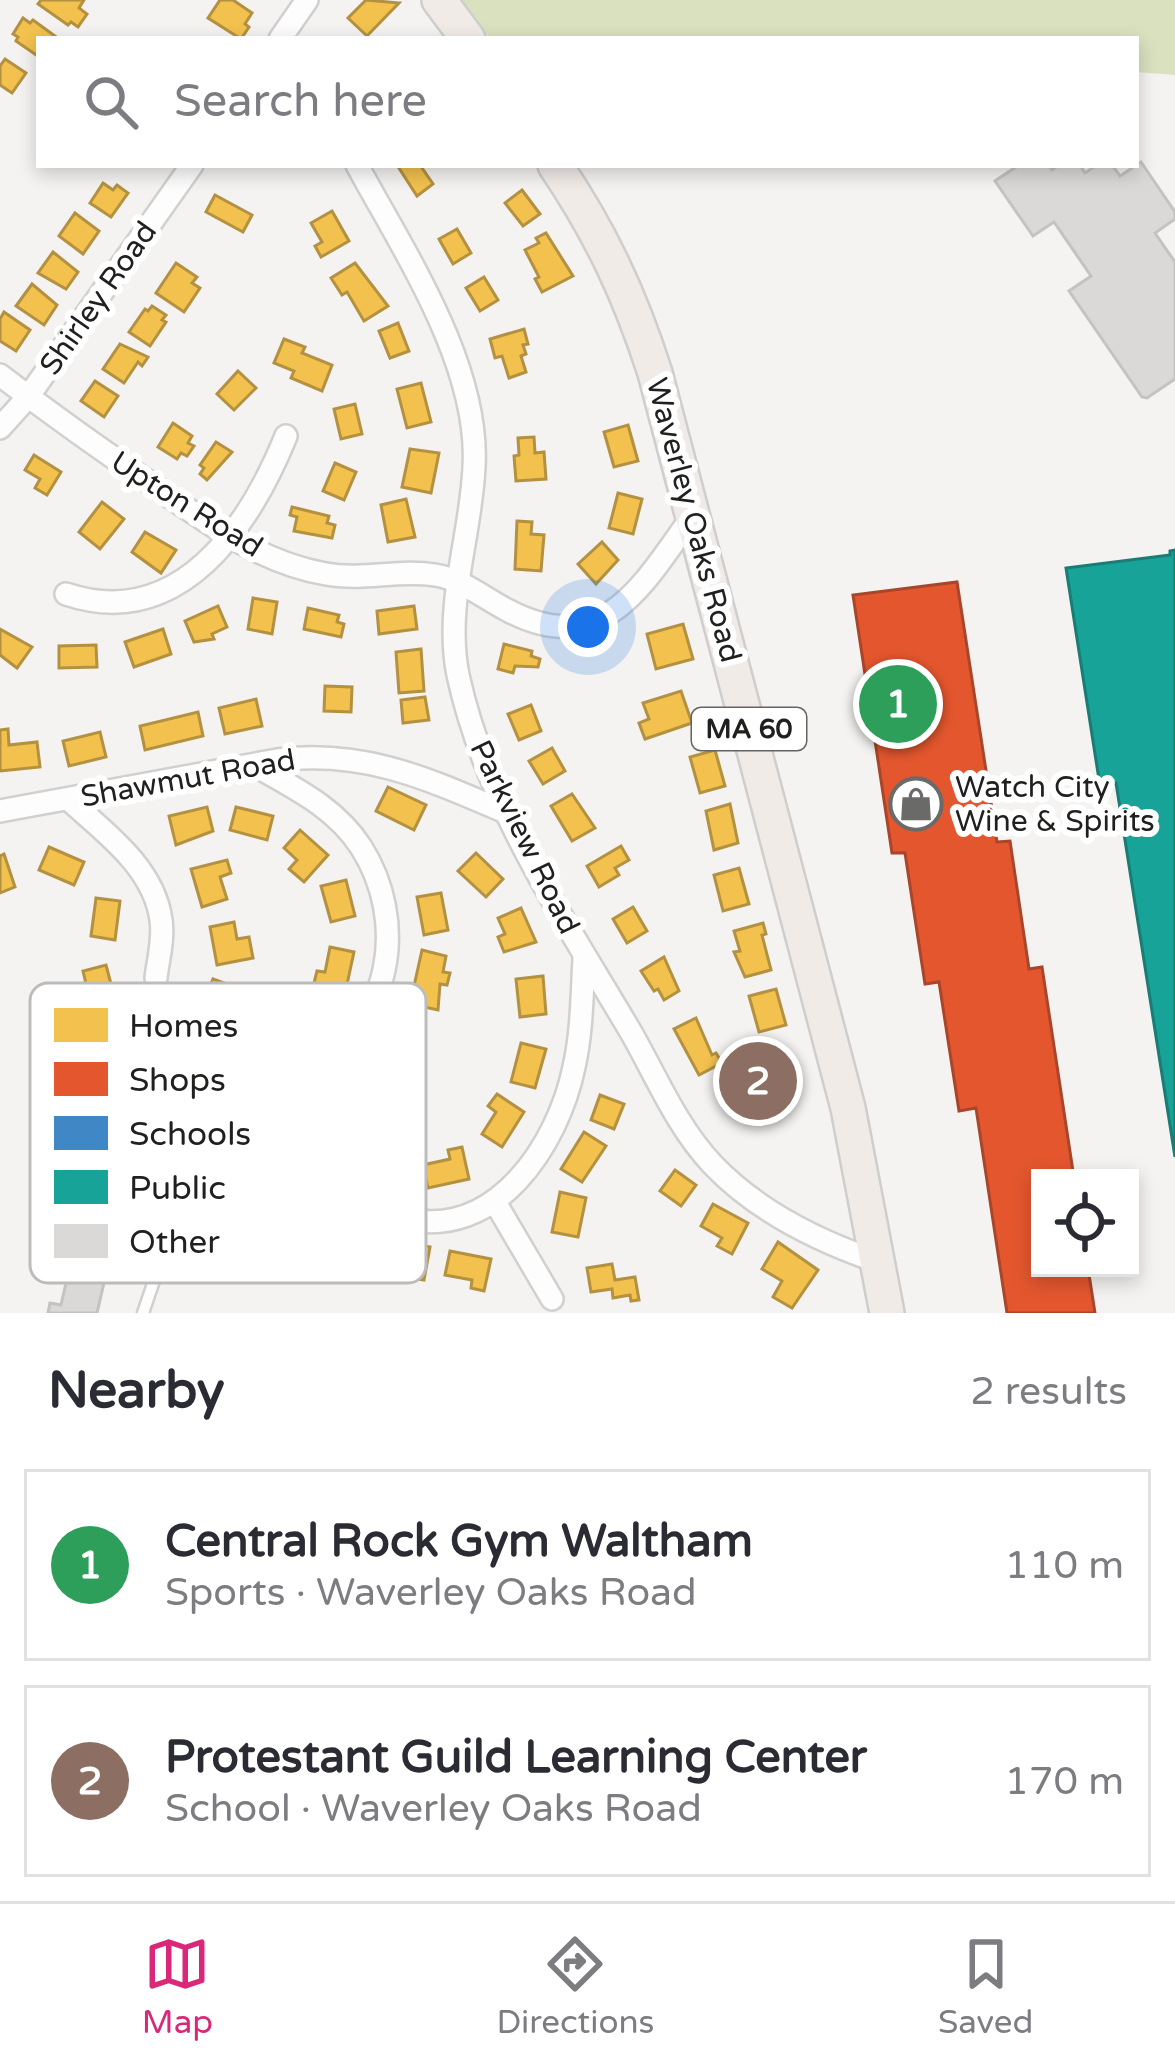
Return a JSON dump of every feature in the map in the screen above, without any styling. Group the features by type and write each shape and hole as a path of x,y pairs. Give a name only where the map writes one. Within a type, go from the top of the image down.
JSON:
{"main road":[{"path":"439,0 465,36"},
{"name":"Waverley Oaks Road","path":"557,168 608,250 631,299 694,514 848,1108 887,1313"}],"street":[{"name":"Shirley Road","path":"0,428 28,397 190,168"},
{"name":"Parkview Road","path":"359,168 426,293 459,374 473,425 475,466 454,634 457,669 482,760 584,958 681,1124 713,1166 773,1213 876,1261"},
{"name":"Upton Road","path":"0,375 232,539 269,557 322,574 372,578 430,574 458,582 525,619 546,625 585,625 605,617 640,590 694,514"},
{"path":"66,594 105,604 140,599 182,580 232,539 286,436"},
{"name":"Shawmut Road","path":"0,811 296,758 351,758 422,777 510,814"},
{"path":"254,765 317,801 363,850 381,892 387,932 379,983"},
{"path":"68,799 118,845 152,890 162,931 155,978"},
{"path":"426,1220 455,1220 495,1202 535,1157 566,1096 577,1050 584,958"},
{"path":"495,1202 552,1299"}],"lane":[{"path":"143,1313 154,1283"}],"green space":[{"path":"462,0 1175,0 1175,75 1139,72 1139,36 488,36"}],"building: Homes":[{"path":"41,0 84,0 79,8 87,14 78,27 68,25 38,4"},
{"path":"220,0 233,0 252,13 243,36 208,18"},
{"path":"366,0 399,3 367,36 348,18"},
{"path":"23,18 55,36 36,36 36,55 13,34"},
{"path":"5,59 26,73 12,93 0,85"},
{"path":"399,168 422,168 433,184 417,196"},
{"path":"103,183 128,193 111,217 90,203"},
{"path":"522,190 540,214 523,226 505,203"},
{"path":"215,195 252,215 243,232 206,212"},
{"path":"332,211 349,241 321,257 315,246 322,242 311,223"},
{"path":"75,213 99,231 83,254 59,236"},
{"path":"457,229 471,253 453,264 439,239"},
{"path":"546,233 573,276 542,292 525,250"},
{"path":"53,252 78,272 66,289 38,273"},
{"path":"176,263 197,277 192,283 200,288 184,312 156,293"},
{"path":"355,263 388,306 364,321 347,292 342,295 331,278"},
{"path":"484,277 498,300 480,311 466,288"},
{"path":"32,284 57,305 44,325 16,306"},
{"path":"152,306 166,315 162,320 166,322 150,346 129,332"},
{"path":"4,312 30,330 16,351 0,341"},
{"path":"398,323 409,351 390,358 379,331"},
{"path":"524,329 528,344 523,345 526,354 521,356 526,372 509,378 502,356 495,358 490,339"},
{"path":"284,339 305,347 302,353 332,365 322,391 291,378 294,371 274,363"},
{"path":"120,344 148,357 142,366 138,362 124,383 103,369"},
{"path":"238,371 256,388 234,410 217,394"},
{"path":"95,381 118,396 104,417 81,401"},
{"path":"421,383 431,422 407,428 397,389"},
{"path":"355,404 362,434 341,439 334,409"},
{"path":"173,423 192,436 188,443 194,446 187,456 181,453 177,459 158,447"},
{"path":"628,425 638,461 614,467 604,432"},
{"path":"534,437 535,453 544,452 546,479 516,481 518,438"},
{"path":"216,442 232,452 207,480 200,474 204,468 200,465"},
{"path":"410,449 439,453 431,493 402,487"},
{"path":"34,455 61,472 47,495 35,488 40,479 25,470"},
{"path":"335,463 356,472 344,500 323,491"},
{"path":"618,493 642,499 633,534 609,528"},
{"path":"406,499 415,537 388,542 381,505"},
{"path":"102,502 124,519 100,549 79,532"},
{"path":"292,507 329,516 327,523 335,525 332,538 294,531 297,517 290,515"},
{"path":"517,521 532,522 531,534 544,535 541,571 515,569"},
{"path":"145,532 176,550 161,573 132,552"},
{"path":"602,542 618,560 596,584 578,564"},
{"path":"253,598 277,602 272,634 248,629"},
{"path":"218,606 227,627 212,634 214,639 194,642 185,621"},
{"path":"414,606 417,629 379,634 377,611"},
{"path":"308,608 339,615 337,622 344,624 341,637 304,629"},
{"path":"683,624 693,659 656,669 647,634"},
{"path":"0,629 32,647 17,668 0,655"},
{"path":"163,629 171,654 134,667 125,642"},
{"path":"504,644 532,651 531,656 540,659 538,667 515,666 513,673 498,669"},
{"path":"96,645 97,667 59,668 59,646"},
{"path":"421,649 424,691 399,693 396,652"},
{"path":"325,686 352,687 351,712 324,711"},
{"path":"681,691 692,723 645,739 639,723 649,719 643,703"},
{"path":"425,697 429,720 403,723 401,700"},
{"path":"256,699 262,726 225,734 219,708"},
{"path":"531,705 541,731 519,740 508,714"},
{"path":"198,712 203,736 145,750 140,726"},
{"path":"8,729 9,745 37,742 40,767 0,771 0,730"},
{"path":"100,732 106,757 69,766 63,741"},
{"path":"552,748 565,771 543,784 529,761"},
{"path":"715,750 725,786 700,793 690,757"},
{"path":"388,787 426,805 414,830 376,811"},
{"path":"572,794 595,828 572,841 551,806"},
{"path":"730,804 738,843 714,850 706,811"},
{"path":"207,807 213,831 176,845 169,816"},
{"path":"236,807 273,816 267,840 230,830"},
{"path":"300,830 328,855 304,882 289,869 297,860 284,848"},
{"path":"621,846 629,860 615,868 619,875 599,887 587,866"},
{"path":"49,847 84,862 74,885 39,870"},
{"path":"476,853 503,879 486,897 458,871"},
{"path":"4,854 15,887 0,893 0,856"},
{"path":"227,860 231,873 220,877 227,899 202,907 191,869"},
{"path":"739,868 749,904 723,911 714,875"},
{"path":"346,880 355,916 331,922 321,886"},
{"path":"441,893 448,930 424,935 417,897"},
{"path":"96,898 120,901 115,940 91,936"},
{"path":"633,907 647,931 627,943 613,919"},
{"path":"521,908 536,942 504,952 498,937 505,934 498,918"},
{"path":"234,922 237,939 249,937 253,958 217,965 210,927"},
{"path":"763,923 771,970 745,977 734,952 740,951 734,931"},
{"path":"330,947 354,952 347,983 314,983 317,971 325,972"},
{"path":"422,950 446,956 443,972 450,973 447,985 440,984 438,1010 426,1007 426,983 415,983"},
{"path":"664,957 679,991 664,1000 641,971"},
{"path":"106,965 111,983 86,983 83,971"},
{"path":"543,976 546,1014 520,1017 516,979"},
{"path":"776,989 786,1025 759,1032 749,996"},
{"path":"696,1018 712,1055 716,1053 722,1063 699,1075 674,1029"},
{"path":"521,1043 546,1049 535,1088 511,1082"},
{"path":"497,1094 524,1112 502,1147 482,1134 496,1112 488,1106"},
{"path":"600,1095 624,1104 614,1129 591,1120"},
{"path":"584,1132 606,1146 582,1182 561,1169"},
{"path":"462,1147 469,1179 428,1188 426,1164 450,1159 448,1150"},
{"path":"675,1170 696,1185 681,1206 660,1191"},
{"path":"560,1192 586,1198 578,1237 552,1232"},
{"path":"713,1204 748,1223 732,1254 717,1246 722,1238 701,1226"},
{"path":"778,1242 818,1270 792,1308 773,1297 782,1281 762,1269"},
{"path":"450,1251 491,1259 484,1291 471,1288 472,1280 445,1275"},
{"path":"612,1264 615,1280 635,1277 639,1300 631,1301 630,1295 613,1298 612,1289 591,1292 587,1268"}],"building: Shops":[{"path":"957,582 997,842 1010,841 1029,969 1042,967 1073,1169 1031,1169 1031,1277 1089,1277 1095,1313 1007,1313 976,1108 959,1111 939,982 925,984 905,853 892,853 853,595"}],"building: Schools":[{"path":"773,1069 781,1097 736,1105 730,1081"}],"building: Public":[{"path":"1175,550 1175,1157 1116,783 1100,786 1066,568 1170,555"}],"building: Other":[{"path":"1139,163 1175,212 1175,219 1155,233 1175,262 1175,379 1147,398 1069,291 1091,276 1054,222 1033,236 995,181 1014,168 1082,168 1085,173 1092,168 1114,168 1120,176 1139,168"},
{"path":"66,1283 104,1283 97,1313 48,1313 50,1303 61,1305"}],"place":[{"name":"Central Rock Gym Waltham","path":"898,704"},
{"name":"Watch City Wine & Spirits","path":"916,804"},
{"name":"Protestant Guild Learning Center","path":"758,1081"}]}
